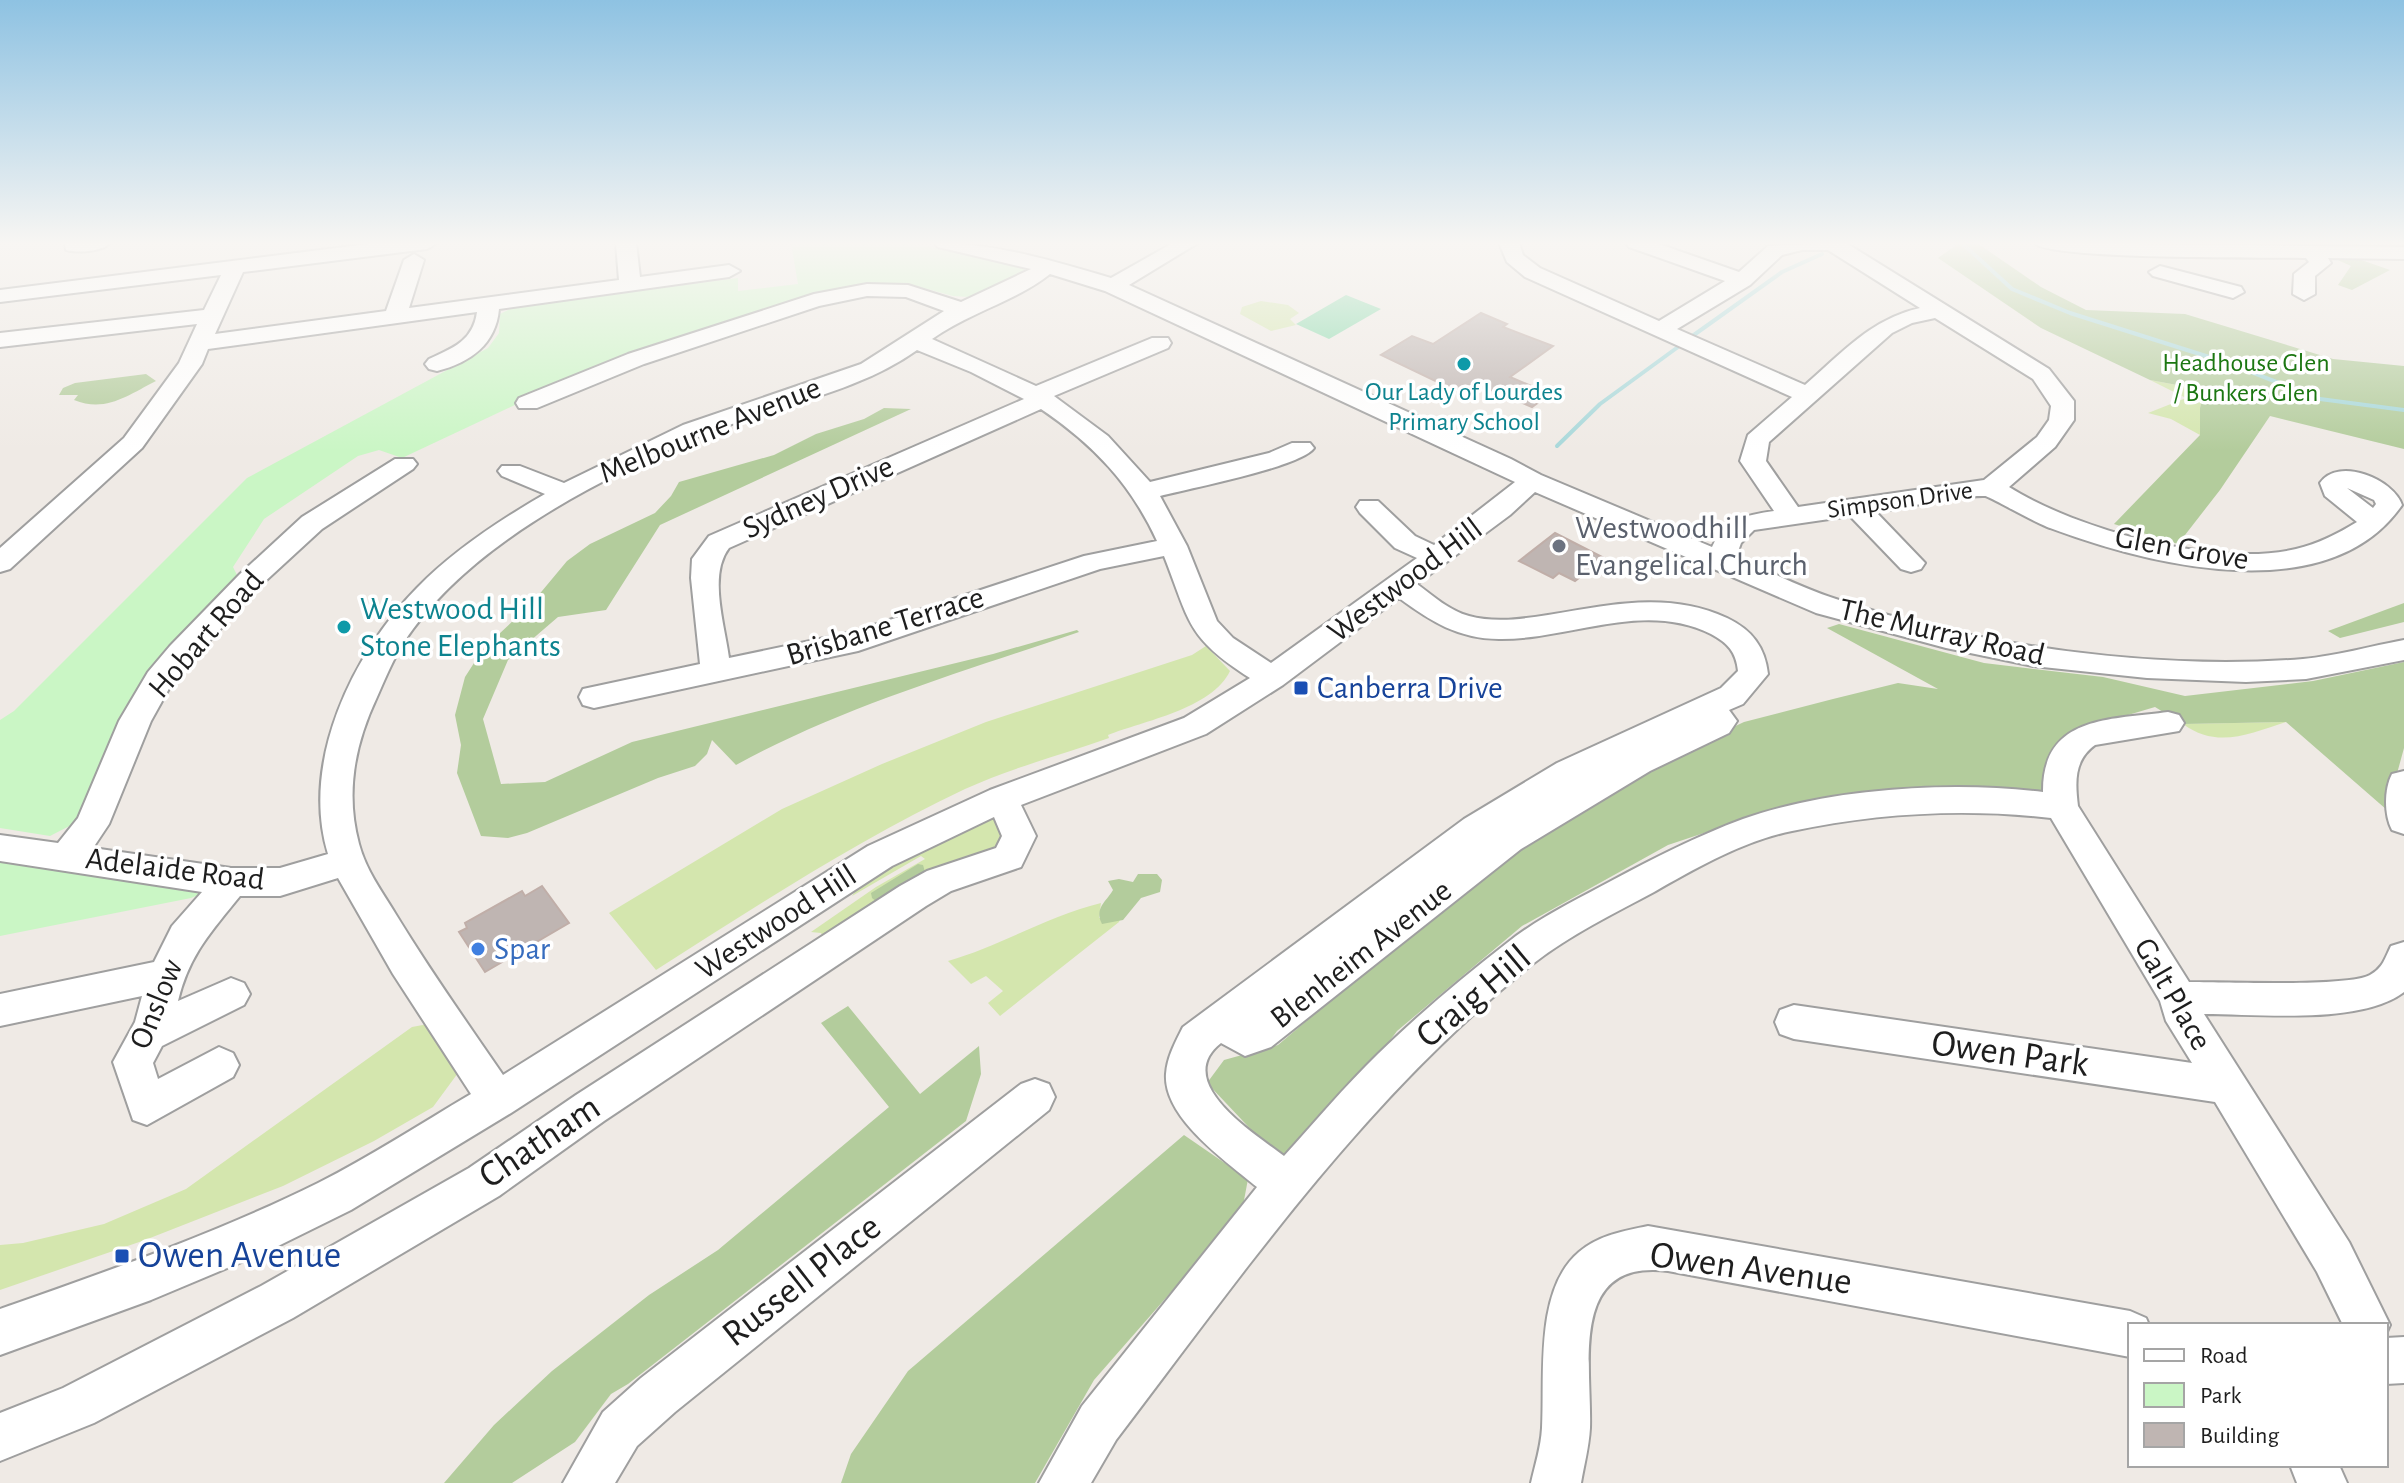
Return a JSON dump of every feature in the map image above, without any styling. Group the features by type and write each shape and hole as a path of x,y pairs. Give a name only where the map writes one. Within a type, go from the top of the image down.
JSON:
{"street":[{"path":"1,320 37,312"},
{"path":"0,563 133,443 190,364 213,312"},
{"path":"395,317 397,312"},
{"path":"201,343 430,312"},
{"path":"437,364 474,347 487,329 488,312"},
{"path":"528,403 639,358 780,312"},
{"name":"Melbourne Avenue","path":"497,1100 390,938 347,862 337,825 339,761 353,712 381,655 414,610 455,571 508,528 562,491 657,444 742,411 868,369 959,312"},
{"name":"The Murray Road","path":"1173,312 1502,464 1532,481 1562,491 1826,606 1946,638 2033,656 2147,668 2246,672 2306,669 2404,650"},
{"path":"1619,312 1805,394"},
{"path":"1659,331 1690,312"},
{"path":"1790,515 1753,461 1757,440 1805,394 1884,328 1905,318 1931,312"},
{"name":"Simpson Drive","path":"1720,561 1729,540 1746,523 1992,487 2018,468 2060,423 2064,411 2059,396 2041,374 1938,312"},
{"path":"1,320 129,323 211,316"},
{"path":"915,341 968,360 1038,398 1088,433 1144,492 1173,546 1201,619 1210,633 1272,678"},
{"name":"Sydney Drive","path":"716,672 705,578 706,559 719,542 1160,343"},
{"path":"1144,492 1278,458 1301,448"},
{"name":"Hobart Road","path":"68,856 92,824 135,721 159,679 174,661 250,580 312,523 404,464"},
{"path":"511,471 562,491"},
{"name":"Westwood Hill","path":"0,1332 151,1278 255,1235 336,1196 497,1100 880,856 1002,799 1195,726 1272,678 1501,509 1532,481"},
{"name":"Glen Grove","path":"1992,487 2037,514 2146,547 2209,558 2267,562 2300,556 2333,547 2375,523"},
{"path":"1369,507 1405,542 1436,556"},
{"path":"1857,508 1911,563"},
{"name":"Brisbane Terrace","path":"594,697 858,641 1081,566 1173,546"},
{"name":"Blenheim Avenue","path":"1286,1184 1245,1150 1189,1095 1186,1061 1197,1039 1221,1020 1245,1039 1257,1035 1487,838 1718,725 1721,721 1719,716 1707,706 1732,696 1753,674 1749,651 1711,620 1683,611 1652,610 1499,628 1467,625 1435,610 1399,585"},
{"path":"2061,807 2058,777 2066,753 2076,741 2087,735 2168,723"},
{"path":"2404,783 2404,821"},
{"name":"Chatham","path":"0,1437 77,1406 277,1302 484,1182 590,1108 913,896 939,881 1009,857 1019,836 1002,799"},
{"name":"Craig Hill","path":"1064,1483 1099,1423 1286,1184 1393,1065 1522,952 1587,911 1685,858 1754,829 1791,818 1846,809 1951,800 2003,800 2061,807"},
{"name":"Galt Place","path":"2061,807 2179,998 2180,1009 2333,1257 2366,1323"},
{"name":"Adelaide Road","path":"0,848 231,882 280,882 347,862"},
{"name":"Onslow","path":"219,1065 147,1107 133,1062 149,1034 166,975 185,937 231,882"},
{"path":"2179,998 2342,997 2376,992 2399,975 2404,957"},
{"path":"0,1010 166,975"},
{"path":"149,1034 231,994"},
{"name":"Owen Park","path":"1794,1022 2227,1086"},
{"name":"Russell Place","path":"588,1483 620,1429 1035,1097"},
{"name":"Owen Avenue","path":"1556,1483 1566,1427 1567,1323 1574,1296 1589,1273 1614,1256 1647,1248 1702,1256 2128,1334"}],"green space":[{"path":"785,312 534,396 402,458 379,450 358,456 264,519 233,567 240,581 214,604 83,819 50,836 0,828 0,720 14,711 247,478 488,348 499,333 500,314"},
{"path":"1316,312 1375,312 1329,339 1296,324"},
{"name":"Headhouse Glen / Bunkers Glen","path":"2018,312 2185,314 2333,359 2404,366 2404,449 2270,416 2220,490 2178,544 2114,524 2200,435 2204,390 2150,380 2041,328"},
{"path":"1299,313 1290,319 1296,325 1271,331 1240,314"},
{"path":"146,374 156,381 116,401 86,403 74,400 78,395 59,395 63,388 75,383"},
{"path":"2150,380 2204,390 2200,435 2171,419 2148,413 2186,398"},
{"path":"884,408 911,409 660,525 606,610 558,617 508,660 483,719 501,784 545,782 632,742 993,654 1077,630 1079,632 861,708 736,765 712,740 707,754 695,766 658,778 527,833 508,838 481,836 457,773 461,745 455,715 465,677 483,649 532,603 567,561 590,544 655,513 679,482 774,455 816,434 864,419"},
{"path":"2404,603 2404,622 2340,638 2328,631"},
{"path":"1839,624 1984,663 2103,677 2185,696 2313,681 2404,662 2404,748 2387,810 2286,722 2183,724 2155,707 2101,723 2062,741 2042,793 1941,787 1764,813 1668,845 1522,926 1397,1031 1319,1136 1277,1157 1207,1083 1224,1060 1278,1045 1442,906 1530,839 1674,755 1744,722 1833,699 1898,683 1938,689 1827,628"},
{"path":"1206,646 1230,671 1221,684 1193,704 1108,735 1109,738 965,789 885,830 808,875 656,970 609,913 782,809 882,764 986,722 1192,655"},
{"path":"2286,722 2221,738 2196,732 2183,724"},
{"path":"982,819 995,819 1004,824 1001,847 826,943 821,933 811,932 876,887 925,859 921,856 852,896 862,881"},
{"path":"0,848 231,882 191,898 0,936"},
{"path":"918,864 923,865 926,875 877,902 872,898 871,893"},
{"path":"1138,874 1157,874 1162,880 1160,892 1141,898 1123,920 1102,924 1100,909 1113,890 1108,881 1119,879 1133,882"},
{"path":"1101,903 1099,918 1120,919 1119,922 1000,1016 988,1003 1003,991 986,976 971,984 948,961 1062,915"},
{"path":"848,1006 920,1094 979,1046 981,1074 966,1121 628,1384 611,1394 575,1442 512,1483 444,1483 494,1425 552,1371 649,1295 718,1250 889,1107 821,1023"},
{"path":"428,1024 458,1073 433,1107 374,1141 283,1186 145,1240 0,1290 0,1245 23,1243 104,1224 186,1189 412,1027"},
{"path":"1184,1135 1248,1179 1242,1211 1094,1380 1035,1483 841,1483 851,1454 908,1371"}],"building":[{"name":"Our Lady of Lourdes Primary School","path":"1481,313 1507,324 1503,327 1553,346 1510,377 1550,394 1532,407 1484,387 1469,397 1381,355 1412,336 1433,344"},
{"name":"Westwoodhill Evangelical Church","path":"1555,533 1604,558 1575,581 1559,573 1553,578 1519,561"},
{"path":"542,886 569,923 485,972 459,932 467,928 465,923 522,891 525,896"}],"waterway":[{"path":"1691,337 1726,312"},
{"path":"2068,312 2228,363 2320,399 2404,410"},
{"path":"1557,446 1600,404 1678,347"}],"place":[{"name":"Our Lady of Lourdes Primary School","path":"1464,364"},
{"name":"Westwoodhill Evangelical Church","path":"1559,546"},
{"name":"Westwood Hill Stone Elephants","path":"344,627"},
{"name":"Canberra Drive","path":"1301,688"},
{"name":"Spar","path":"478,949"},
{"name":"Owen Avenue","path":"122,1256"}]}
